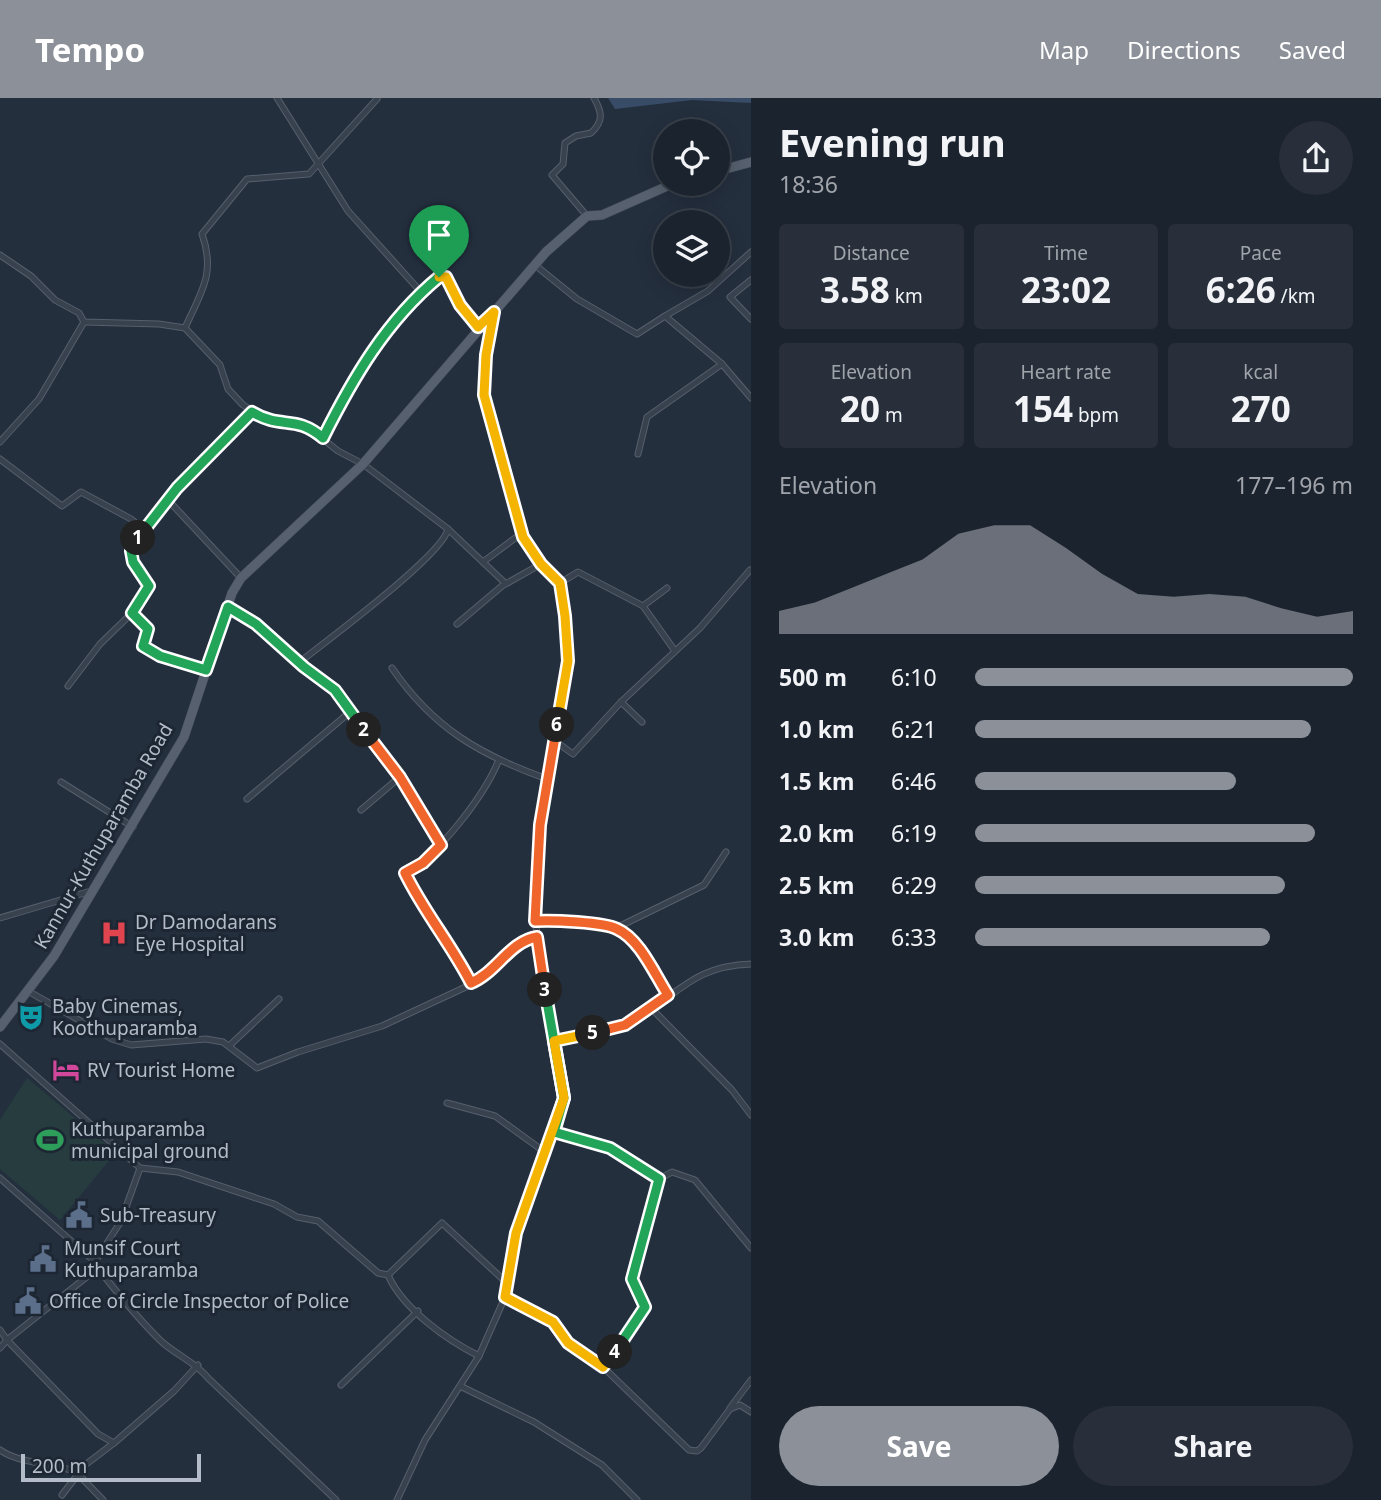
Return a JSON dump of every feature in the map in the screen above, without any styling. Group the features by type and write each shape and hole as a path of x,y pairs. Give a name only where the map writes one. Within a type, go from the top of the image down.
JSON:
{"main road":[{"path":"730,168 751,162"},
{"name":"Kannur-Kuthuparamba Road","path":"0,1027 54,956 184,737 228,607 241,578 363,464 478,327 535,265 587,216 602,215 653,192"}],"street":[{"path":"276,98 348,211 421,292"},
{"path":"587,216 552,175 563,164 565,143 576,136 592,132 600,121 602,112 594,98"},
{"path":"185,328 209,273 209,261 202,234 239,188 247,179 304,176 320,164 377,99"},
{"path":"535,265 577,299 637,334 708,291 751,252"},
{"path":"0,255 31,276 55,300 79,313 84,322"},
{"path":"323,438 354,377 377,343 421,292 439,277 446,277 460,305 478,327"},
{"path":"751,280 730,297 751,319"},
{"path":"397,1500 425,1440 451,1399 462,1387 479,1356 505,1297 516,1233 564,1098 535,921 540,825 568,661 560,583 541,564 522,533 484,395 486,355 494,312"},
{"path":"665,316 722,364 751,398"},
{"path":"84,322 185,328 220,365 232,396 252,412 274,423 304,424 363,464 448,529 505,583"},
{"path":"0,442 39,399 84,322"},
{"path":"638,454 647,417 722,364"},
{"path":"68,686 100,644 132,613 149,586 133,562 131,551 144,530 168,500 252,412"},
{"path":"0,459 62,506 81,492 131,519 144,530"},
{"path":"168,500 241,578"},
{"path":"300,662 426,559 447,536 448,529"},
{"path":"483,562 522,533"},
{"path":"457,624 505,583 541,564"},
{"path":"555,741 573,754 621,702 700,628 750,570"},
{"path":"560,583 578,572 643,606 675,651"},
{"path":"643,606 667,589"},
{"path":"228,607 256,624 335,690 400,777 441,845"},
{"path":"132,613 148,629 143,646 160,656 206,670"},
{"path":"392,668 442,727 498,762 547,779"},
{"path":"621,702 642,722"},
{"path":"247,799 350,712"},
{"path":"471,983 452,946 436,928 405,873 423,863 441,845 498,762"},
{"path":"361,810 400,777"},
{"path":"61,782 133,827"},
{"path":"535,921 565,920 616,928 704,885 726,852"},
{"path":"0,918 91,891"},
{"path":"616,928 639,951 668,995"},
{"path":"28,990 112,1039 131,1045 206,1039 229,1046 252,1067 266,1067 298,1052 382,1026 486,976 526,939 537,937"},
{"path":"554,1041 625,1025 694,977 736,964 751,964"},
{"path":"229,1046 279,999"},
{"path":"651,1008 732,1090 751,1115"},
{"path":"0,1044 140,1168 178,1171 274,1204 297,1217 318,1221 378,1273 388,1275 403,1299 440,1334 479,1356"},
{"path":"447,1104 495,1116 546,1153"},
{"path":"554,1132 610,1148 659,1179"},
{"path":"0,1349 7,1340 96,1265 121,1221 140,1168"},
{"path":"603,1367 645,1307 632,1279 659,1179 672,1172 695,1180 751,1248"},
{"path":"0,1178 96,1265 134,1314 165,1344 198,1365 209,1379 336,1500"},
{"path":"388,1275 442,1223 508,1284"},
{"path":"505,1297 553,1322 568,1343 603,1367 693,1452 706,1442 751,1380"},
{"path":"341,1385 418,1311"},
{"path":"0,1330 98,1434 114,1443"},
{"path":"62,1495 79,1474 174,1391 198,1365"},
{"path":"462,1387 534,1422 602,1465 637,1500"},
{"path":"730,1409 740,1405 751,1412"},
{"path":"0,1450 10,1458 48,1463 79,1474 103,1500"}],"green space":[{"name":"Kuthuparamba municipal ground","path":"27,1078 116,1152 60,1220 0,1169 0,1120"}],"water":[{"path":"608,98 751,98 751,103 692,100 615,109"}],"place":[{"name":"Dr Damodarans Eye Hospital","path":"114,933"},
{"name":"Baby Cinemas, Koothuparamba","path":"31,1017"},
{"name":"RV Tourist Home","path":"66,1070"},
{"name":"Kuthuparamba municipal ground","path":"50,1140"},
{"name":"Sub-Treasury","path":"79,1215"},
{"name":"Munsif Court Kuthuparamba","path":"43,1259"},
{"name":"Office of Circle Inspector of Police","path":"28,1301"}],"route":[{"path":"439,277 421,292 377,343 354,377 323,438 304,424 274,423 252,412 177,488 131,551 133,562 149,581 149,586 132,613 148,629 143,646 160,656 206,670 228,607 256,624 286,652 335,690 400,777 441,845 423,863 405,873 436,928 452,946 471,983 486,976 526,939 537,937 554,1041 564,1098 554,1132 610,1148 659,1179 632,1279 645,1307 603,1367 568,1343 553,1322 505,1297 516,1233 564,1098 554,1041 586,1036 625,1025 668,995 648,963 620,930 565,920 535,921 540,825 568,661 565,616 560,583 541,564 523,537 484,395 486,355 494,312 478,327 460,305 446,277 439,277"}]}
